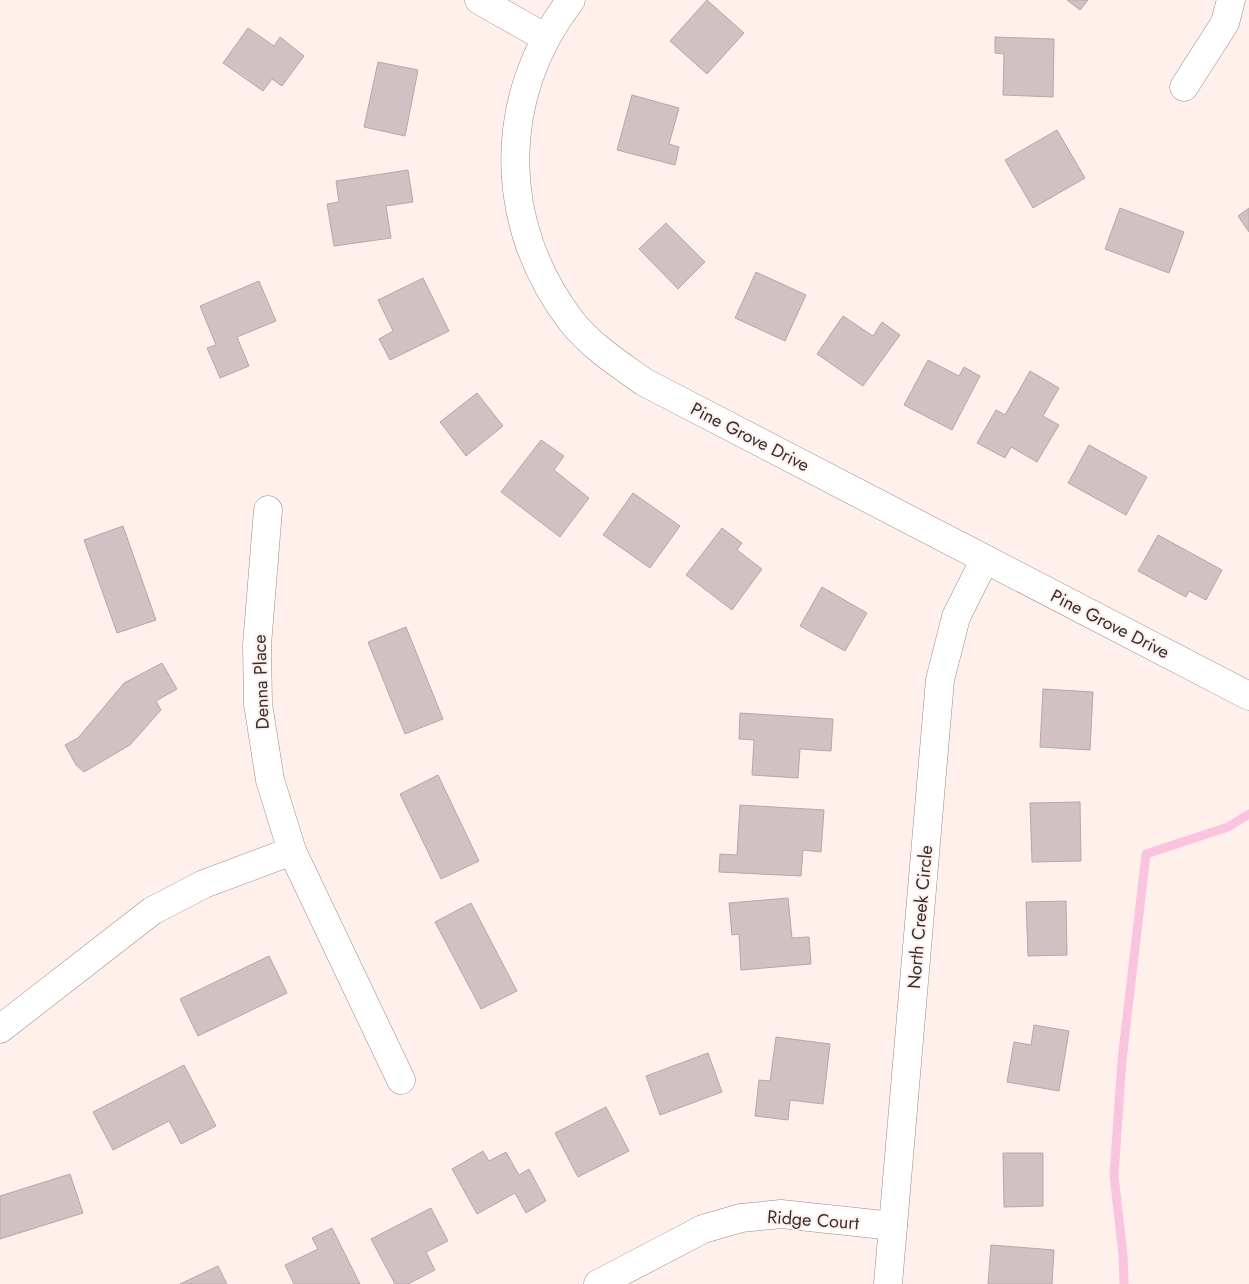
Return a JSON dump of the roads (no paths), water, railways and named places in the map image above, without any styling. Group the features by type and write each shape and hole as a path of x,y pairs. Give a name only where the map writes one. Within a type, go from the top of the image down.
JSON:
{"street":[{"path":"479,0 546,38"},
{"name":"Pine Grove Drive","path":"571,0 546,38 530,73 519,111 515,146 516,186 522,221 534,259 550,291 573,323 604,354 644,382 1249,696"},
{"path":"1184,87 1226,23 1231,0"},
{"name":"Denna Place","path":"268,510 257,645 258,704 270,780 292,851 400,1080"},
{"name":"North Creek Circle","path":"888,1284 940,680 956,617 985,559"},
{"path":"0,1029 152,911 204,884 292,851"},
{"name":"Ridge Court","path":"598,1284 703,1229 741,1218 781,1214 893,1226"}],"waterway":[{"path":"1124,1284 1123,1255 1114,1175 1122,1060 1146,854 1228,827 1249,814"}]}
